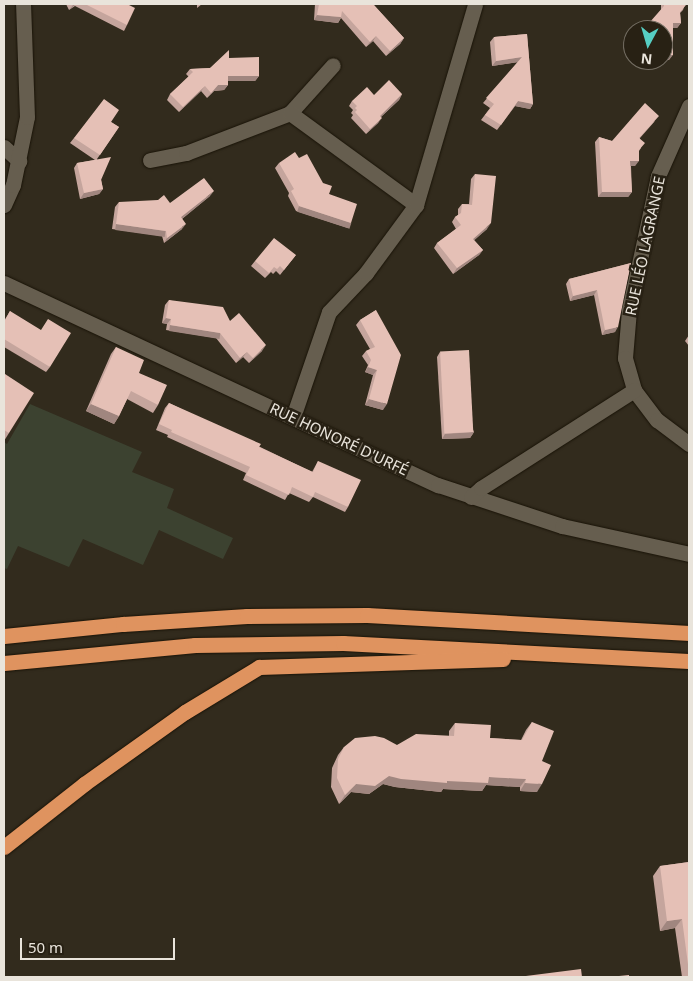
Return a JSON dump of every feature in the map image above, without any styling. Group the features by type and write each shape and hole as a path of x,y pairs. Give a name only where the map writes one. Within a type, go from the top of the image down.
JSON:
{"highway":[{"path":"4,636 123,624 247,616 357,615 689,633"},
{"path":"4,663 215,644 343,643 689,661"},
{"path":"4,847 84,784 185,712 259,668 609,656"}],"street":[{"path":"4,204 13,185 27,117 23,4"},
{"path":"293,417 329,312 366,273 416,205 475,4"},
{"path":"150,160 186,153 290,112 333,65"},
{"name":"RUE LÉO LAGRANGE","path":"689,106 658,176 629,310 625,358 634,390 656,420 689,444"},
{"path":"290,112 416,205"},
{"path":"4,147 19,161"},
{"name":"RUE HONORÉ D'URFÉ","path":"4,283 438,486 562,526 689,554"},
{"path":"471,497 481,488 634,390"}],"green space":[{"path":"30,404 142,452 132,472 174,489 167,508 233,538 223,559 159,530 143,565 83,539 69,567 18,546 7,569 4,568 4,442 7,444"}],"building":[{"path":"85,4 127,4 135,8 127,25"},
{"path":"319,4 373,4 404,38 390,51 376,36 370,42 342,11 341,17 317,15"},
{"path":"664,4 686,5 680,12 681,23 673,23 673,20 652,20"},
{"path":"527,34 533,104 518,101 501,125 485,115 494,104 486,98 522,57 496,61 494,37"},
{"path":"229,50 229,58 259,57 259,76 228,76 228,85 218,85 211,93 205,86 183,107 170,94 193,72 190,69 210,68"},
{"path":"389,80 402,94 370,129 355,112 357,106 352,101 367,87 374,95"},
{"path":"104,99 119,110 111,122 119,127 100,155 74,138"},
{"path":"645,103 659,116 639,138 645,143 639,150 639,161 630,161 632,192 602,192 599,137 612,141"},
{"path":"295,152 299,158 307,154 323,183 332,186 329,194 357,204 351,223 299,206 291,191 294,189 279,163"},
{"path":"111,157 101,180 103,189 84,193 77,163"},
{"path":"475,174 496,176 491,223 473,239 483,250 457,268 437,243 461,225 455,217 461,213 462,204 472,205"},
{"path":"204,178 214,191 181,217 186,224 167,238 166,231 116,224 119,202 158,200 164,195 170,203"},
{"path":"274,238 296,255 284,270 280,266 277,269 274,267 269,273 255,261"},
{"path":"631,263 618,327 605,330 597,290 573,296 569,279"},
{"path":"169,300 223,307 230,321 239,313 266,345 253,358 247,352 240,358 220,333 170,325 171,319 166,318"},
{"path":"376,310 401,355 387,404 369,399 377,370 368,367 371,360 366,351 375,347 360,320"},
{"path":"10,311 41,330 48,319 71,333 50,367 4,339 4,322"},
{"path":"116,347 144,360 139,373 167,385 158,405 131,391 119,416 91,404"},
{"path":"469,350 473,432 444,433 440,352"},
{"path":"5,374 34,393 9,433 4,430"},
{"path":"169,403 261,444 259,447 313,472 318,461 361,480 348,507 315,492 313,497 292,487 289,495 246,475 250,467 171,432 172,430 159,424"},
{"path":"532,722 554,731 542,761 551,765 542,784 525,783 526,779 489,777 488,783 447,781 447,783 401,779 389,776 375,786 356,784 345,795 337,778 338,759 344,747 355,738 375,736 384,738 397,745 416,734 454,736 455,723 491,725 490,738 522,740"},
{"path":"689,862 689,972 682,919 667,921 660,866"},
{"path":"581,969 582,977 518,977"},
{"path":"629,975 629,977 609,977"}]}
